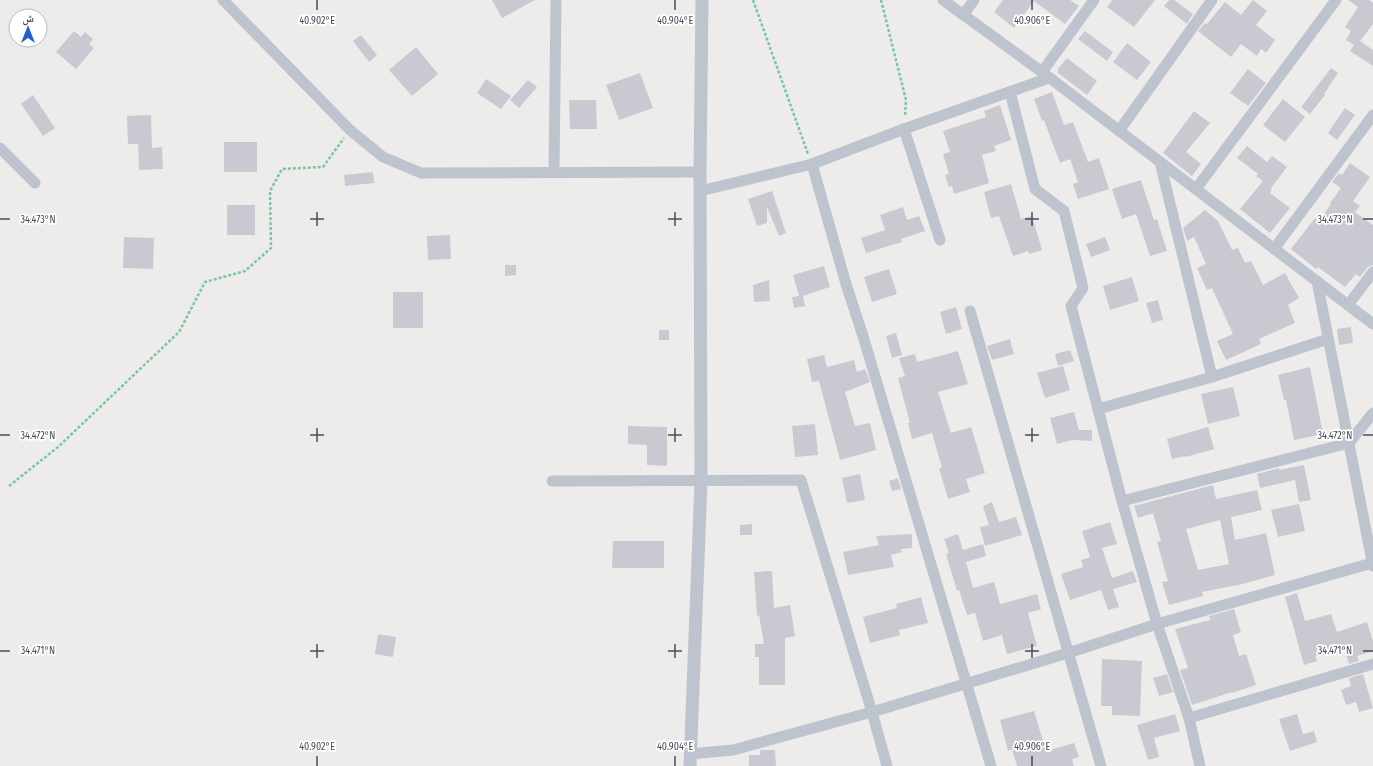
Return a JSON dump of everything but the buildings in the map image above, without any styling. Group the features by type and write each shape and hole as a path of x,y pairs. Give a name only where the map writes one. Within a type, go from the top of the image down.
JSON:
{"street":[{"path":"223,0 350,130 383,157 421,173 700,172"},
{"path":"554,172 556,0"},
{"path":"702,0 700,172 701,482 690,760 734,750 872,712 1068,653 1157,624 1373,564 1317,281"},
{"path":"943,0 1045,75 1373,324"},
{"path":"963,15 974,0"},
{"path":"700,191 812,164 904,129 1010,92 1045,75 1094,0"},
{"path":"1119,131 1212,0"},
{"path":"1196,190 1336,0"},
{"path":"1010,92 1035,189 1064,211 1084,288 1071,306 1122,501 1157,624 1189,718 1200,766"},
{"path":"1274,249 1373,115"},
{"path":"904,129 940,240"},
{"path":"0,148 35,183"},
{"path":"1160,162 1212,377"},
{"path":"812,164 846,284 863,336 991,766"},
{"path":"1348,305 1373,272"},
{"path":"970,311 1101,766"},
{"path":"1098,409 1212,377 1328,339"},
{"path":"1122,501 1349,443 1373,413"},
{"path":"552,481 701,482 801,480 887,766"},
{"path":"1189,718 1373,664"}],"path":[{"path":"754,0 812,164"},
{"path":"881,0 906,100 904,129"},
{"path":"9,486 58,447 179,332 205,282 245,272 271,248 270,191 282,169 322,167 350,130"}]}
